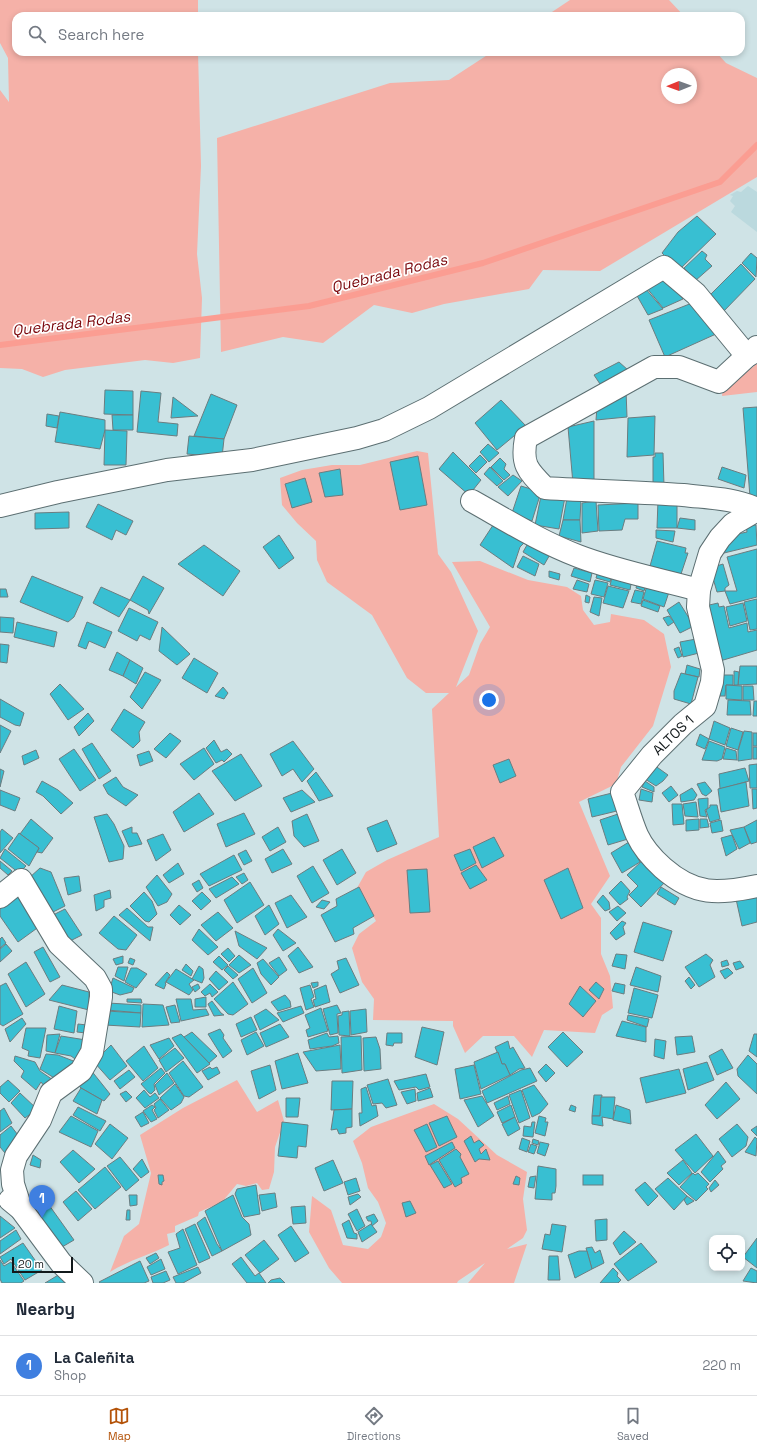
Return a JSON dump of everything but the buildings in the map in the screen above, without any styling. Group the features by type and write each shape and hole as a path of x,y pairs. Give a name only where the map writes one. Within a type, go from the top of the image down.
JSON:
{"street":[{"path":"0,506 58,492 167,470 267,457 357,438 384,430 429,408 664,267 696,294 752,351 719,382 679,367 654,367 526,438 523,456 531,474 545,488 651,493 722,499 746,504 757,510"},
{"path":"472,501 525,530 578,556 699,590"},
{"name":"ALTOS 1","path":"757,510 733,524 720,538 710,553 699,590 698,607 714,670 705,706 683,724 636,773 622,792 637,836 652,858 677,880 700,890 720,892 757,886"},
{"path":"0,897 21,880 59,944 95,978 101,989 98,1025 92,1052 81,1071 51,1093 40,1120 16,1156 12,1170 21,1209"},
{"path":"0,1192 21,1209 61,1263 82,1283"}],"shaded area":[{"path":"0,0 198,0 198,12 12,12 12,56 198,56 201,166 197,254 202,298 200,358 173,363 145,360 65,370 43,377 22,369 0,368 0,90 9,102 8,58 0,43"},
{"path":"570,0 669,0 680,12 552,12"},
{"path":"486,56 720,56 726,63 757,78 757,177 600,271 543,270 529,289 444,304 412,313 374,305 323,343 283,337 221,352 217,138 390,83 449,80"},
{"path":"748,186 757,192 757,232 731,212 735,206 730,201 733,196 730,195 737,191 741,192"},
{"path":"757,362 757,392 722,396 723,386 753,367"},
{"path":"417,451 428,453 438,554 451,572 478,631 456,687 469,675 480,644 490,627 452,562 480,561 528,580 567,587 581,596 583,610 594,625 610,622 611,614 644,620 664,634 671,667 653,726 621,767 616,784 579,802 610,876 591,904 601,918 601,954 610,976 613,1008 602,1015 595,1033 544,1030 532,1057 514,1036 483,1036 465,1053 453,1026 453,1021 373,1020 374,999 362,982 352,948 359,934 376,921 357,888 366,872 387,860 439,837 432,709 449,693 426,693 407,678 372,615 327,582 317,560 316,541 297,523 282,505 280,478 302,470 332,465 360,465"},
{"path":"237,1080 257,1112 278,1100 284,1121 275,1147 274,1172 269,1189 262,1190 257,1183 246,1186 237,1184 222,1202 199,1212 198,1216 175,1226 175,1232 167,1234 169,1245 110,1272 124,1236 139,1224 151,1173 140,1135 183,1108"},
{"path":"434,1104 458,1119 497,1155 527,1172 523,1199 527,1230 523,1238 507,1249 527,1244 514,1283 468,1283 485,1263 457,1283 342,1283 329,1268 309,1232 312,1196 331,1210 343,1245 368,1249 381,1237 386,1223 378,1202 368,1188 362,1163 353,1141 371,1127"}],"waterway":[{"name":"Quebrada Rodas","path":"0,345 309,306 483,263 720,182 757,145"}],"place":[{"name":"La Caleñita","path":"42,1218"}]}
